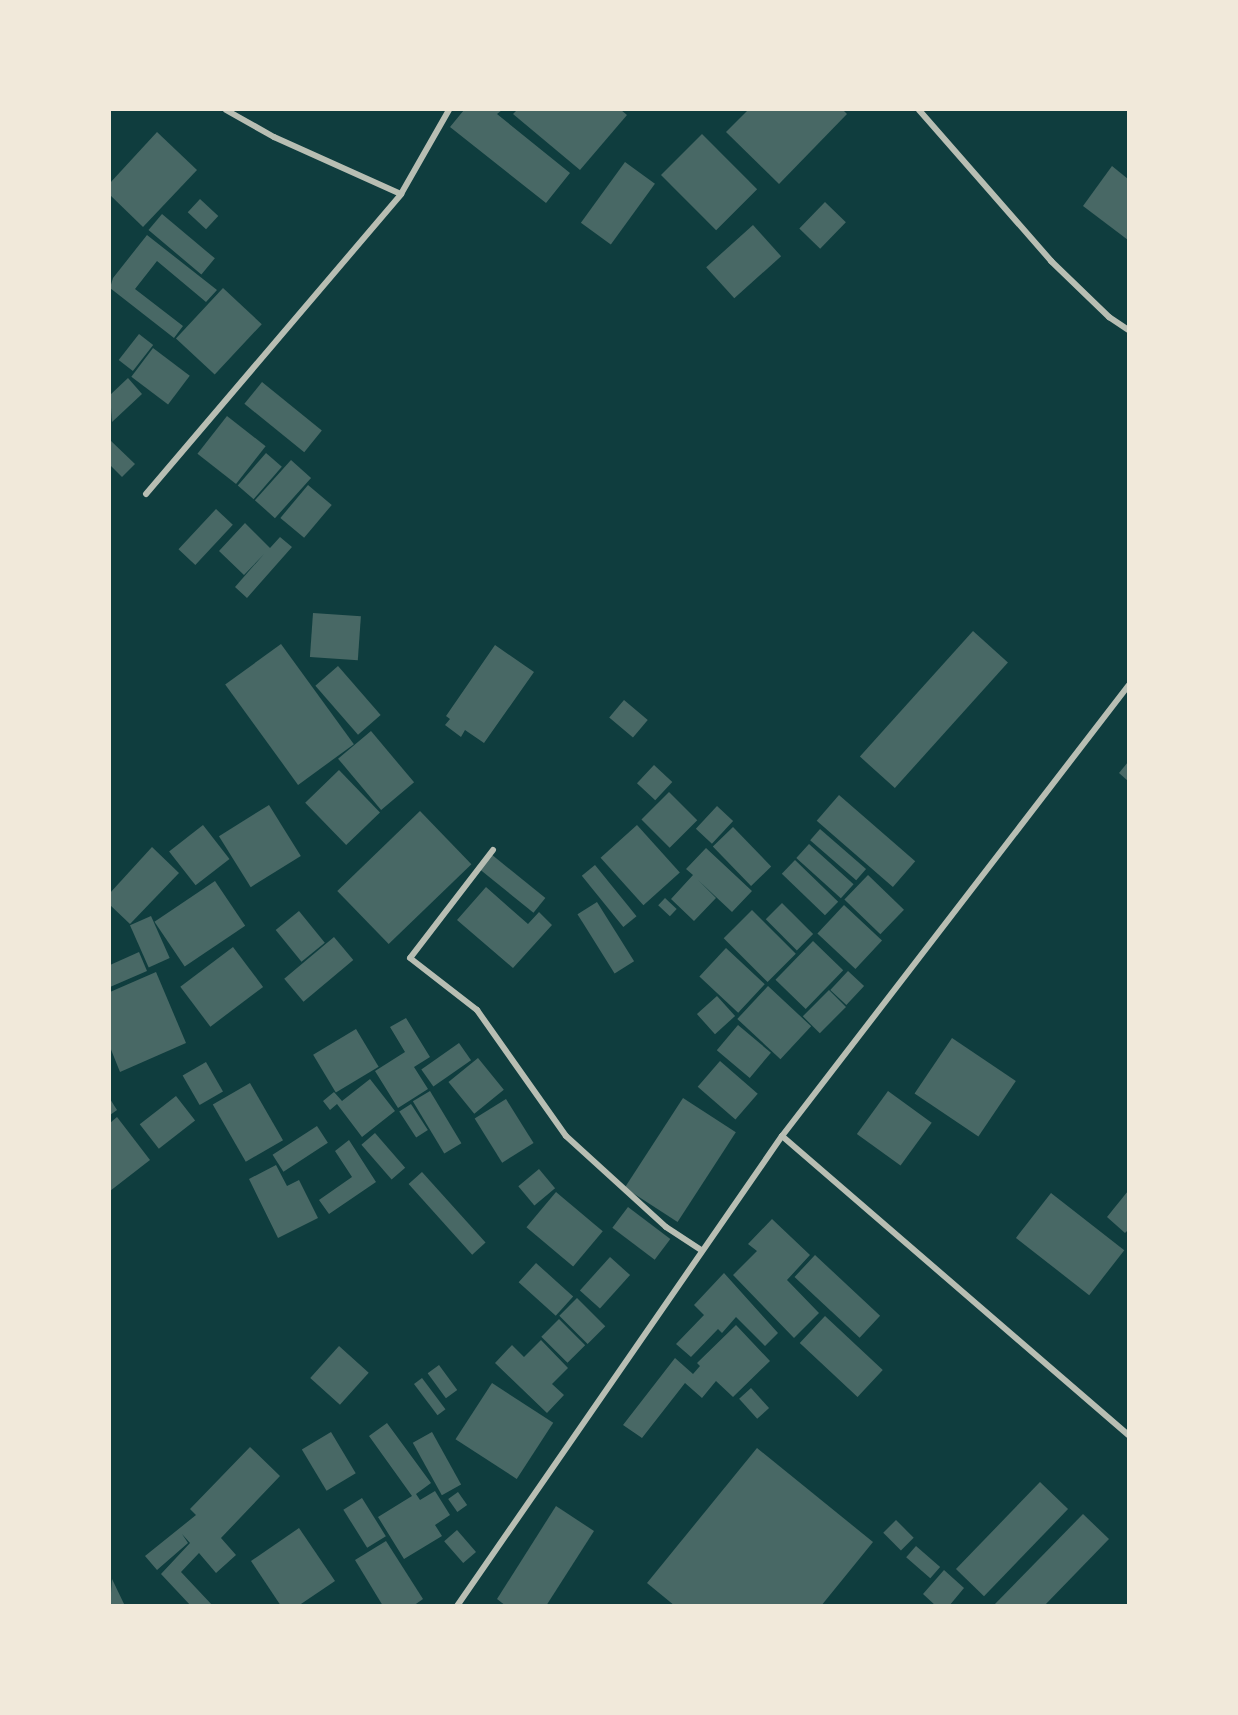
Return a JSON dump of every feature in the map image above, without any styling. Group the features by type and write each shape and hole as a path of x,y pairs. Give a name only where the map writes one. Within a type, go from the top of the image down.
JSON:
{"street":[{"path":"226,110 274,137 401,194"},
{"path":"146,494 401,194 449,110"},
{"path":"919,110 1051,261 1109,317 1128,330"},
{"path":"457,1605 782,1136 1128,686"},
{"path":"493,850 410,958 477,1010 566,1136 666,1227 701,1250"},
{"path":"782,1136 1128,1435"}],"building":[{"path":"464,110 502,110 497,114 570,173 546,203 450,127"},
{"path":"517,110 621,110 627,115 580,170 513,114"},
{"path":"748,110 843,110 847,114 779,184 726,132"},
{"path":"157,132 197,170 143,227 110,195 110,183"},
{"path":"702,134 757,189 716,230 661,175"},
{"path":"625,162 655,184 611,244 581,223"},
{"path":"1112,166 1128,179 1128,240 1083,206"},
{"path":"200,199 218,216 206,229 188,212"},
{"path":"825,202 846,222 820,249 799,229"},
{"path":"162,214 215,258 201,274 149,230"},
{"path":"753,225 781,256 734,298 706,267"},
{"path":"147,235 217,290 206,302 157,261 135,289 183,326 174,338 110,288 113,278"},
{"path":"223,288 262,324 215,375 176,338"},
{"path":"139,334 153,345 133,371 119,360"},
{"path":"153,348 190,376 168,404 131,377"},
{"path":"128,378 142,394 112,422 110,395"},
{"path":"262,382 322,430 304,452 244,404"},
{"path":"227,416 266,446 236,484 197,454"},
{"path":"110,440 135,464 122,477 110,465"},
{"path":"266,453 282,467 254,499 238,485"},
{"path":"291,460 311,478 275,518 255,500"},
{"path":"308,485 332,505 304,538 280,518"},
{"path":"216,509 233,525 195,565 178,549"},
{"path":"245,523 270,548 280,537 292,547 247,598 235,587 264,554 244,575 219,551"},
{"path":"313,613 361,616 358,660 310,657"},
{"path":"973,631 1008,662 895,788 860,757"},
{"path":"281,644 354,744 298,785 225,685"},
{"path":"495,645 534,672 484,743 465,730 461,737 445,725 450,719 446,716"},
{"path":"338,666 381,715 358,735 315,686"},
{"path":"624,700 648,720 633,738 609,718"},
{"path":"371,731 414,782 381,810 338,759"},
{"path":"1128,762 1128,781 1119,773"},
{"path":"654,765 672,782 655,800 637,783"},
{"path":"339,770 380,812 346,845 305,803"},
{"path":"669,792 697,820 670,848 641,820"},
{"path":"839,795 915,861 893,887 817,821"},
{"path":"269,805 301,856 251,887 219,836"},
{"path":"717,806 733,821 712,844 696,829"},
{"path":"420,811 471,864 389,944 337,891"},
{"path":"203,825 229,859 196,885 169,851"},
{"path":"637,825 680,873 643,905 601,858"},
{"path":"733,827 771,867 751,886 713,846"},
{"path":"820,829 866,869 856,880 810,840"},
{"path":"809,844 854,884 841,898 796,858"},
{"path":"152,847 179,873 130,924 110,905 110,893"},
{"path":"706,848 752,891 732,912 698,880 716,898 694,921 671,899 693,875 686,869"},
{"path":"491,854 545,898 533,913 479,869"},
{"path":"795,860 838,902 825,915 782,874"},
{"path":"595,865 637,916 623,927 582,876"},
{"path":"868,875 904,910 880,934 844,899"},
{"path":"215,881 245,926 185,967 154,922"},
{"path":"486,887 528,924 539,912 552,925 513,968 457,920"},
{"path":"665,898 677,909 670,916 658,905"},
{"path":"597,902 634,961 615,974 577,914"},
{"path":"782,903 813,934 797,950 766,919"},
{"path":"844,905 882,940 855,969 817,934"},
{"path":"752,910 796,954 768,982 724,938"},
{"path":"299,911 325,943 301,962 276,930"},
{"path":"151,916 170,958 149,967 130,925"},
{"path":"334,937 353,960 303,1002 284,979"},
{"path":"813,941 843,970 806,1009 775,980"},
{"path":"233,947 263,987 210,1027 180,987"},
{"path":"726,948 765,984 738,1013 699,977"},
{"path":"139,952 147,971 110,987 110,965"},
{"path":"848,971 864,986 846,1005 830,990"},
{"path":"156,972 186,1043 120,1072 110,1047 110,992"},
{"path":"768,986 811,1026 780,1059 737,1019"},
{"path":"829,990 846,1007 820,1033 803,1016"},
{"path":"717,996 735,1016 715,1034 697,1014"},
{"path":"406,1018 430,1057 414,1067 428,1089 398,1108 375,1071 405,1052 390,1027"},
{"path":"738,1025 771,1053 750,1078 717,1050"},
{"path":"356,1029 379,1067 336,1092 313,1055"},
{"path":"952,1038 1016,1081 978,1137 915,1094"},
{"path":"459,1043 471,1060 433,1087 421,1069"},
{"path":"478,1058 504,1090 474,1114 448,1082"},
{"path":"720,1061 758,1094 735,1119 698,1087"},
{"path":"206,1062 223,1091 200,1105 183,1076"},
{"path":"370,1079 395,1111 362,1137 337,1104 330,1110 323,1101 334,1092 342,1101"},
{"path":"250,1083 283,1140 246,1162 213,1104"},
{"path":"430,1091 461,1143 444,1154 413,1101"},
{"path":"888,1091 932,1123 901,1166 857,1134"},
{"path":"176,1096 195,1120 159,1149 140,1124"},
{"path":"683,1098 736,1132 678,1222 625,1188"},
{"path":"110,1099 117,1110 110,1115"},
{"path":"506,1099 534,1143 502,1163 475,1119"},
{"path":"411,1104 428,1130 416,1138 399,1112"},
{"path":"117,1117 150,1160 110,1191 110,1123"},
{"path":"317,1126 328,1143 283,1172 273,1155"},
{"path":"375,1133 405,1168 392,1180 361,1145"},
{"path":"349,1140 376,1182 329,1214 319,1200 352,1177 335,1151"},
{"path":"276,1165 287,1186 299,1180 318,1218 278,1238 249,1179"},
{"path":"539,1169 555,1188 534,1206 518,1186"},
{"path":"422,1172 486,1243 472,1255 409,1184"},
{"path":"1128,1191 1128,1230 1125,1233 1107,1217"},
{"path":"556,1192 603,1231 573,1266 526,1227"},
{"path":"1051,1193 1124,1250 1089,1295 1016,1238"},
{"path":"628,1207 670,1239 655,1260 612,1228"},
{"path":"772,1219 810,1255 787,1280 819,1313 794,1338 733,1275 757,1251 748,1244"},
{"path":"815,1255 880,1316 860,1338 795,1277"},
{"path":"610,1257 630,1275 600,1309 580,1290"},
{"path":"536,1263 573,1296 556,1316 519,1282"},
{"path":"724,1273 778,1333 765,1346 736,1317 722,1333 718,1329 691,1357 676,1344 704,1315 694,1305"},
{"path":"577,1298 605,1326 588,1344 559,1316"},
{"path":"825,1316 883,1370 858,1397 800,1343"},
{"path":"559,1319 585,1345 567,1363 541,1337"},
{"path":"736,1325 770,1361 733,1397 716,1381 702,1398 685,1383 642,1438 623,1425 675,1358 693,1374 700,1366 697,1363"},
{"path":"541,1340 568,1368 552,1384 564,1395 547,1413 495,1363 512,1345 524,1357"},
{"path":"339,1346 369,1373 340,1405 310,1378"},
{"path":"439,1365 457,1390 446,1398 428,1373"},
{"path":"422,1378 445,1409 437,1415 414,1384"},
{"path":"492,1383 553,1423 517,1479 456,1439"},
{"path":"751,1388 769,1408 757,1419 739,1399"},
{"path":"387,1423 431,1483 416,1494 420,1500 435,1491 450,1515 435,1525 442,1536 404,1559 378,1517 412,1496 369,1436"},
{"path":"331,1432 356,1473 327,1491 302,1450"},
{"path":"432,1432 461,1484 442,1495 413,1443"},
{"path":"250,1447 280,1476 221,1538 236,1555 216,1573 199,1553 181,1572 213,1606 191,1606 161,1574 190,1543 182,1534 188,1543 157,1570 145,1556 196,1515 190,1509"},
{"path":"757,1448 873,1542 821,1606 675,1606 647,1583"},
{"path":"1040,1482 1068,1509 984,1596 956,1569"},
{"path":"458,1492 467,1505 457,1512 448,1499"},
{"path":"362,1498 386,1536 367,1548 343,1510"},
{"path":"556,1506 594,1531 546,1606 506,1606 497,1599"},
{"path":"1083,1514 1109,1539 1044,1606 993,1606"},
{"path":"896,1520 914,1538 901,1550 883,1533"},
{"path":"299,1528 335,1581 298,1606 281,1606 251,1561"},
{"path":"457,1530 476,1552 463,1563 444,1541"},
{"path":"386,1541 423,1599 413,1606 383,1606 355,1560"},
{"path":"916,1546 940,1567 930,1578 906,1557"},
{"path":"944,1570 964,1588 949,1606 936,1606 923,1594"},
{"path":"112,1579 125,1606 110,1606"}]}
